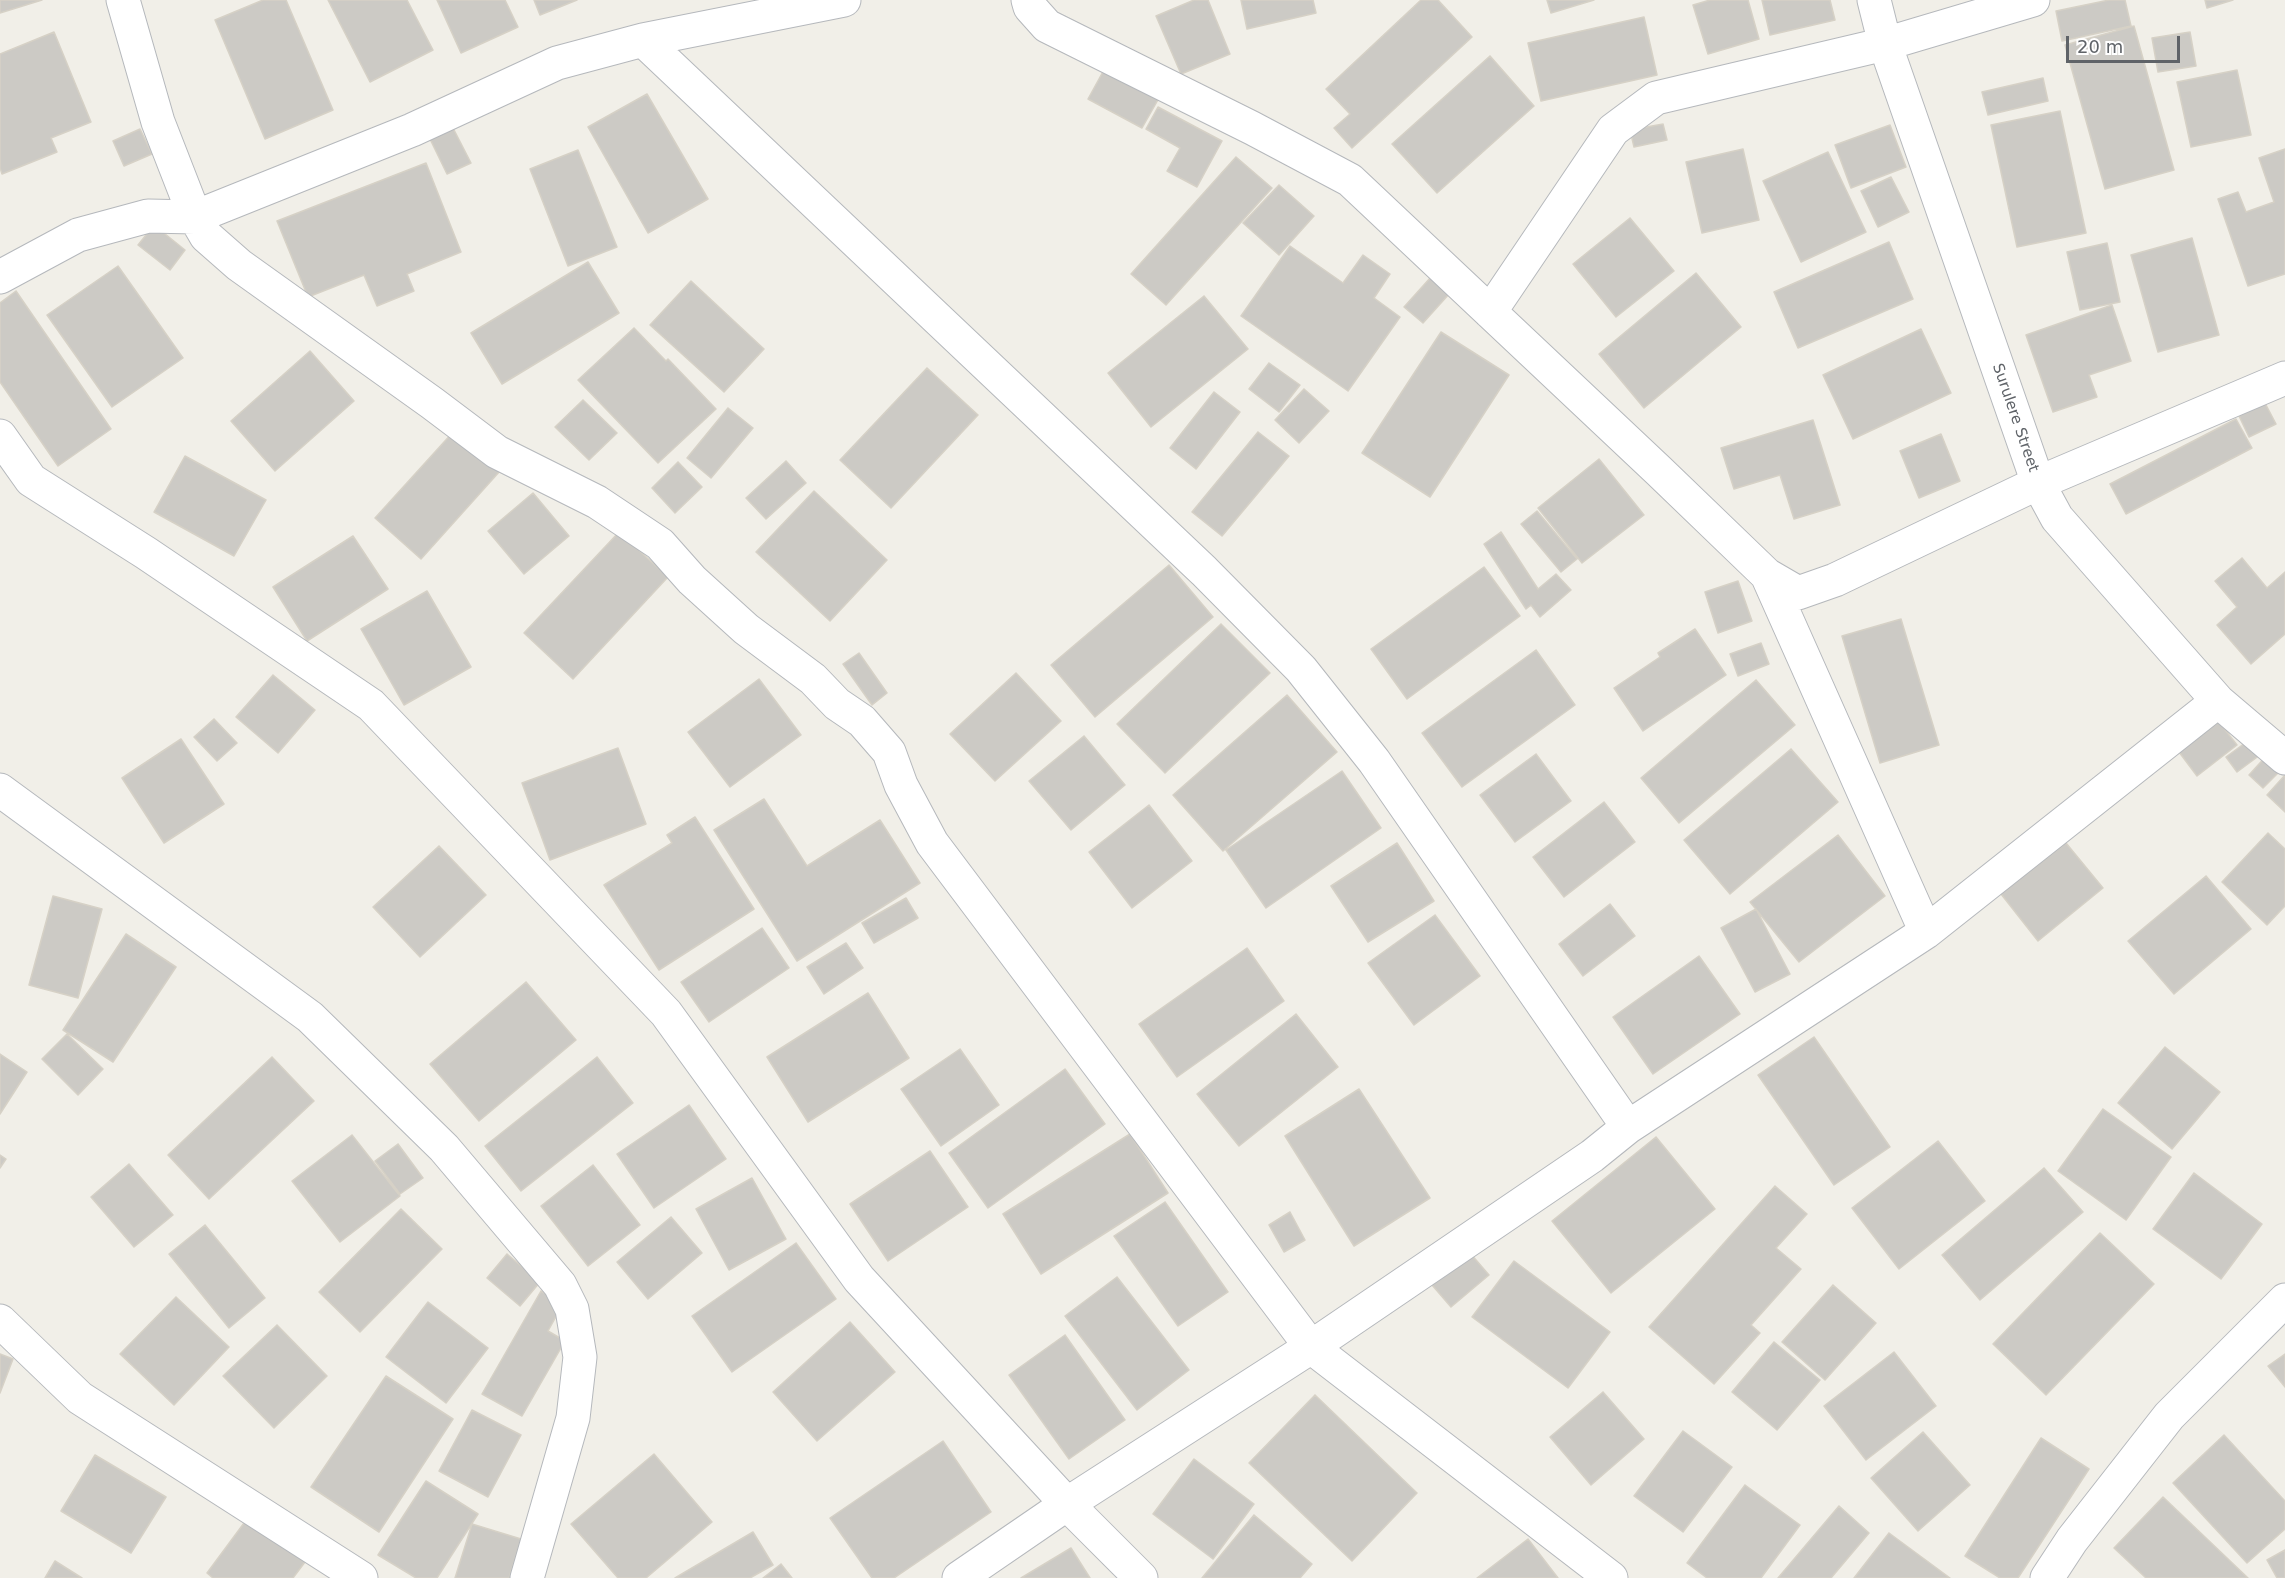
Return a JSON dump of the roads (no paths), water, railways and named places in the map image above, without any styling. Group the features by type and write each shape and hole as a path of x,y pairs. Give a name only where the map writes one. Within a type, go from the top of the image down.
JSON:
{"street":[{"path":"123,0 158,122 195,217 206,236 239,266 497,452 597,502 660,544 692,580 746,629 813,679 837,704 862,721 889,752 901,785 932,843 1311,1347 1611,1578"},
{"path":"0,277 78,235 148,216 195,217 412,130 557,63 643,40 844,0"},
{"path":"1028,0 1030,7 1047,26 1252,128 1350,180 1767,575 1798,593 1835,580 2038,483 2285,378"},
{"name":"Surulere Street","path":"1874,0 1885,44 2038,483 2057,518 2218,701 2285,758"},
{"path":"1490,312 1612,130 1656,98 1885,44 2033,0"},
{"path":"643,40 1187,555 1301,669 1374,761 1628,1127"},
{"path":"0,436 31,480 146,553 371,705 666,1013 859,1280 1067,1504 1141,1578"},
{"path":"1767,575 1926,932"},
{"path":"959,1578 1067,1504 1311,1347 1592,1156 1628,1127 1926,932 2218,701"},
{"path":"0,790 310,1017 444,1148 560,1285 572,1309 580,1357 573,1418 527,1578"},
{"path":"2047,1578 2072,1540 2169,1416 2285,1300"},
{"path":"0,1321 80,1398 361,1578"}]}
